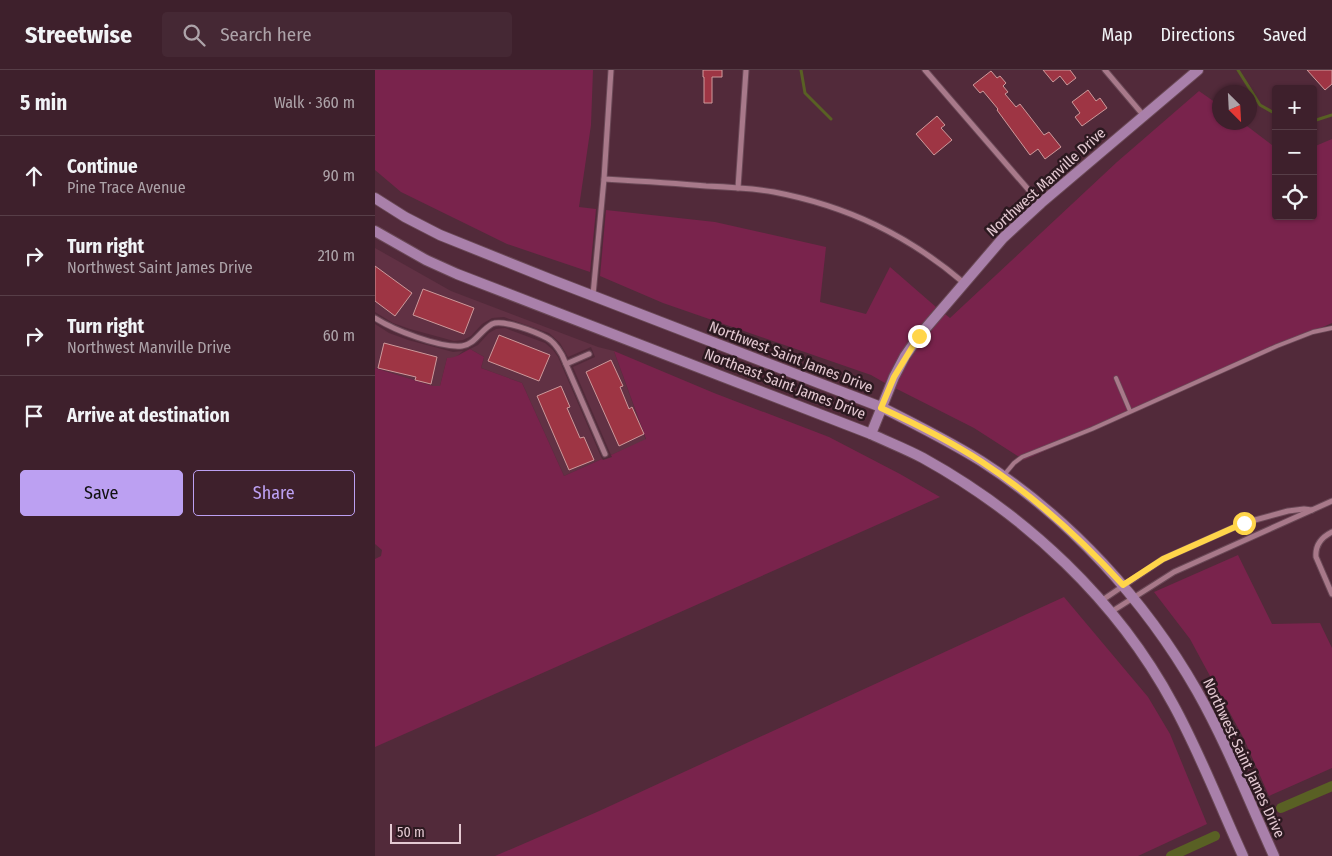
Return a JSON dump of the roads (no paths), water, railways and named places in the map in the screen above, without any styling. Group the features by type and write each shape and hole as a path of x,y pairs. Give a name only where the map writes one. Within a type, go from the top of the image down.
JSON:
{"main road":[{"name":"Northwest Manville Drive","path":"871,434 894,377 905,356 919,336 1003,238 1041,203 1198,70"},
{"name":"Northwest Saint James Drive","path":"375,198 439,235 881,408 933,433 983,462 1046,510 1075,535 1123,585 1172,648 1198,692 1221,737 1274,856"},
{"name":"Northeast Saint James Drive","path":"375,231 426,260 457,274 871,434 922,458 965,484 996,506 1049,548 1101,601 1146,660 1173,703 1194,745 1243,856"}],"street":[{"path":"593,296 604,179 611,70"},
{"path":"738,188 746,70"},
{"path":"925,70 1041,203"},
{"path":"1105,70 1144,116"},
{"path":"604,179 738,188 773,192 820,202 889,230 945,267 964,283"},
{"path":"375,318 391,328 454,346 465,346 494,323 505,322 548,338 557,346 566,364 605,454"},
{"path":"566,364 589,354"},
{"path":"1111,612 1174,572 1332,501"},
{"path":"1101,601 1163,559 1244,523 1288,511 1312,510"},
{"path":"1332,532 1324,537 1315,551 1332,594"}],"lane":[{"path":"1003,477 1014,463 1022,457 1092,429 1277,346 1313,332 1332,328"},
{"path":"1116,378 1130,411"}],"waterway":[{"path":"801,70 805,93 831,119"},
{"path":"1238,70 1260,105 1272,112"},
{"path":"1317,120 1332,115"},
{"path":"1281,808 1332,786"},
{"path":"1171,856 1215,836"}]}
